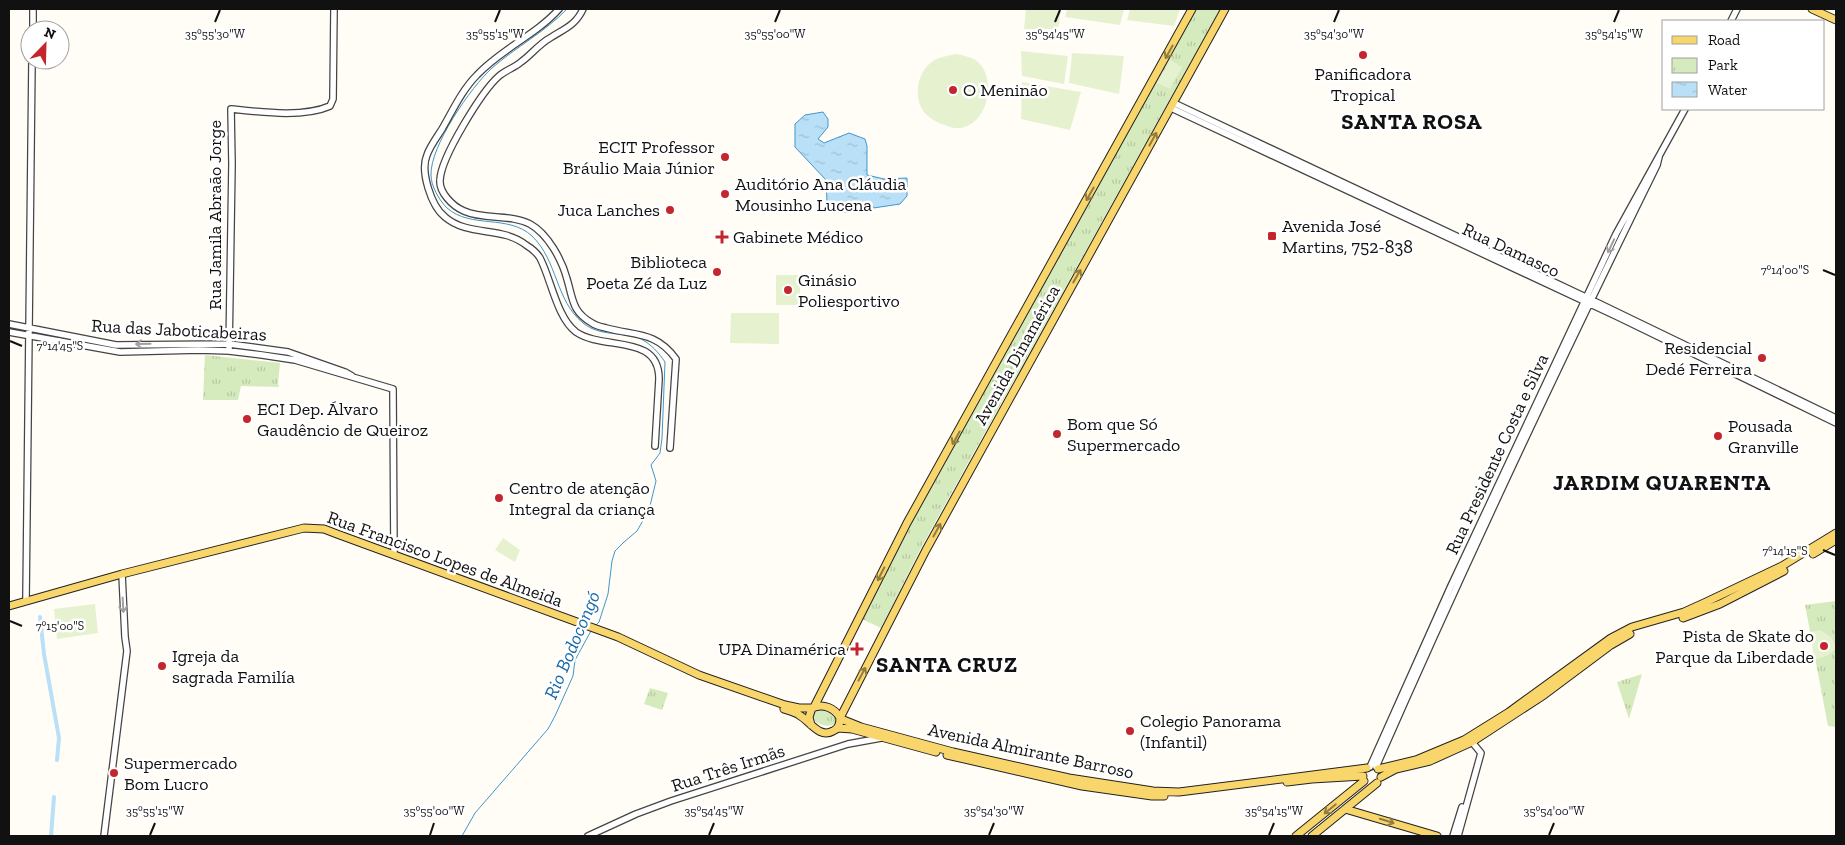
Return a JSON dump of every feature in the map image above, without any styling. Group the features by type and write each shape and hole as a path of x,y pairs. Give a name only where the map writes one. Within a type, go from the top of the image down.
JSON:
{"main road":[{"name":"Avenida Dinamérica","path":"813,707 907,523 1192,9"},
{"name":"Avenida Dinamérica","path":"840,719 926,550 1226,9"},
{"path":"1812,9 1836,20"},
{"name":"Rua Francisco Lopes de Almeida","path":"9,606 122,574 304,528 324,530 596,629 636,645 699,675 785,705 799,708 813,707"},
{"name":"Avenida Almirante Barroso","path":"840,719 861,727 1006,764 1090,782 1153,791 1178,792 1373,768 1416,760 1464,740 1510,712 1611,638 1632,627 1684,612 1704,603 1782,566 1836,533"},
{"path":"1312,836 1379,780 1396,769 1430,761 1472,742 1544,695 1622,637 1632,632 1682,618 1720,604 1836,540"},
{"name":"Rua Francisco Lopes de Almeida","path":"636,645 645,653 677,670 798,714 811,725"},
{"path":"821,705 835,710 840,719 838,728 825,733 811,725 809,717 813,707 821,705"},
{"name":"Avenida Almirante Barroso","path":"838,728 852,729 881,738 1053,780 1152,796 1180,796 1312,779 1364,778 1370,785 1379,780"},
{"path":"1296,836 1364,778 1373,768 1379,780"},
{"path":"1345,809 1437,836"}],"street":[{"name":"Rua Jamila Abraão Jorge","path":"229,347 231,109 308,112 328,108 333,99 334,9"},
{"path":"559,9 535,30 487,65 464,91 426,156 426,181 430,195 446,218 466,228 510,235 525,244 539,256 562,314 576,332 603,342 630,345 644,350 656,361 659,379 655,446"},
{"path":"582,9 576,21 569,27 548,39 522,62 509,68 494,81 470,113 446,156 440,180 444,192 459,209 473,215 521,221 530,224 540,232 553,248 560,261 567,278 571,299 579,314 593,324 615,330 638,333 655,339 669,350 676,359 670,448"},
{"path":"26,600 32,70"},
{"name":"Rua Damasco","path":"1173,105 1836,418"},
{"name":"Rua Presidente Costa e Silva","path":"1373,768 1534,420 1616,234 1684,110"},
{"name":"Rua Damasco","path":"1588,301 1836,423"},
{"name":"Rua das Jaboticabeiras","path":"9,324 29,330 116,345 229,347 288,352 353,377 393,389 394,555"},
{"name":"Rua das Jaboticabeiras","path":"9,332 120,352 229,347"},
{"path":"104,836 126,663 127,646 124,637 122,574"},
{"name":"Rua Três Irmãs","path":"588,836 636,814 671,801 848,744 881,738"},
{"path":"1458,836 1479,752 1472,742"},
{"path":"1453,836 1479,752"}],"green space":[{"path":"1026,9 1061,9 1058,29 1024,29"},
{"path":"1067,9 1124,9 1120,25 1065,17"},
{"path":"1130,9 1180,9 1174,26 1127,20"},
{"path":"1194,9 1220,9 922,546 881,628 862,619 900,544"},
{"path":"1021,51 1068,56 1064,84 1022,76"},
{"path":"1072,53 1124,56 1119,94 1069,83"},
{"name":"O Meninão","path":"957,54 972,58 979,63 985,71 988,81 988,92 986,103 975,121 966,126 956,128 938,122 928,116 921,107 918,86 923,72 932,61"},
{"path":"1170,60 1182,67 1170,89 1157,83"},
{"path":"1022,82 1081,92 1070,130 1021,119"},
{"name":"Ginásio Poliesportivo","path":"776,275 800,275 800,305 776,305"},
{"path":"731,313 779,313 779,344 730,343"},
{"path":"205,355 280,363 279,387 241,386 238,400 203,400"},
{"path":"503,538 520,550 515,562 495,550"},
{"path":"1836,601 1836,727 1828,726 1805,605"},
{"path":"95,604 98,633 57,639 54,609"},
{"name":"Pista de Skate do Parque da Liberdade","path":"1820,630 1831,637 1836,647 1827,656 1814,659 1810,632"},
{"path":"1642,674 1629,719 1617,682"},
{"path":"650,688 668,693 662,710 644,704"},
{"path":"817,708 827,709 832,712 838,720 836,724 825,726 816,722 810,716 812,711"}],"water":[{"path":"823,112 828,119 828,127 818,139 824,143 849,133 865,139 867,146 867,175 884,179 907,178 907,196 900,204 847,212 831,211 827,202 826,180 795,147 795,124 805,115"}],"waterway":[{"name":"Rio Bodocongó","path":"567,9 492,68 473,89 444,133 432,163 431,175 432,184 438,197 447,208 467,218 512,225 532,236 541,246 547,257 567,303 583,323 604,332 641,339 648,343 665,362 662,438 660,453 651,465 656,481 649,510 637,531 615,551 608,594 599,622 595,626"},
{"path":"40,617 44,654 59,738 57,760"},
{"name":"Rio Bodocongó","path":"462,836 475,813 548,729 573,676 575,660 591,631"},
{"path":"51,836 54,797"}],"place":[{"name":"Panificadora Tropical","path":"1363,55"},
{"name":"O Meninão","path":"953,90"},
{"name":"ECIT Professor Bráulio Maia Júnior","path":"725,157"},
{"name":"Auditório Ana Cláudia Mousinho Lucena","path":"725,194"},
{"name":"Juca Lanches","path":"670,210"},
{"name":"Avenida José Martins, 752-838","path":"1272,236"},
{"name":"Gabinete Médico","path":"722,237"},
{"name":"Biblioteca Poeta Zé da Luz","path":"717,272"},
{"name":"Ginásio Poliesportivo","path":"788,290"},
{"name":"Residencial Dedé Ferreira","path":"1762,358"},
{"name":"ECI Dep. Álvaro Gaudêncio de Queiroz","path":"247,419"},
{"name":"Bom que Só Supermercado","path":"1057,434"},
{"name":"Pousada Granville","path":"1718,436"},
{"name":"Centro de atenção Integral da criança","path":"499,498"},
{"name":"Pista de Skate do Parque da Liberdade","path":"1824,646"},
{"name":"UPA Dinamérica","path":"857,649"},
{"name":"Igreja da sagrada Familía","path":"162,666"},
{"name":"Colegio Panorama (Infantil)","path":"1130,731"},
{"name":"Supermercado Bom Lucro","path":"114,773"}],"district":[{"name":"SANTA ROSA","path":"1412,121"},
{"name":"JARDIM QUARENTA","path":"1662,482"},
{"name":"SANTA CRUZ","path":"947,664"}]}
